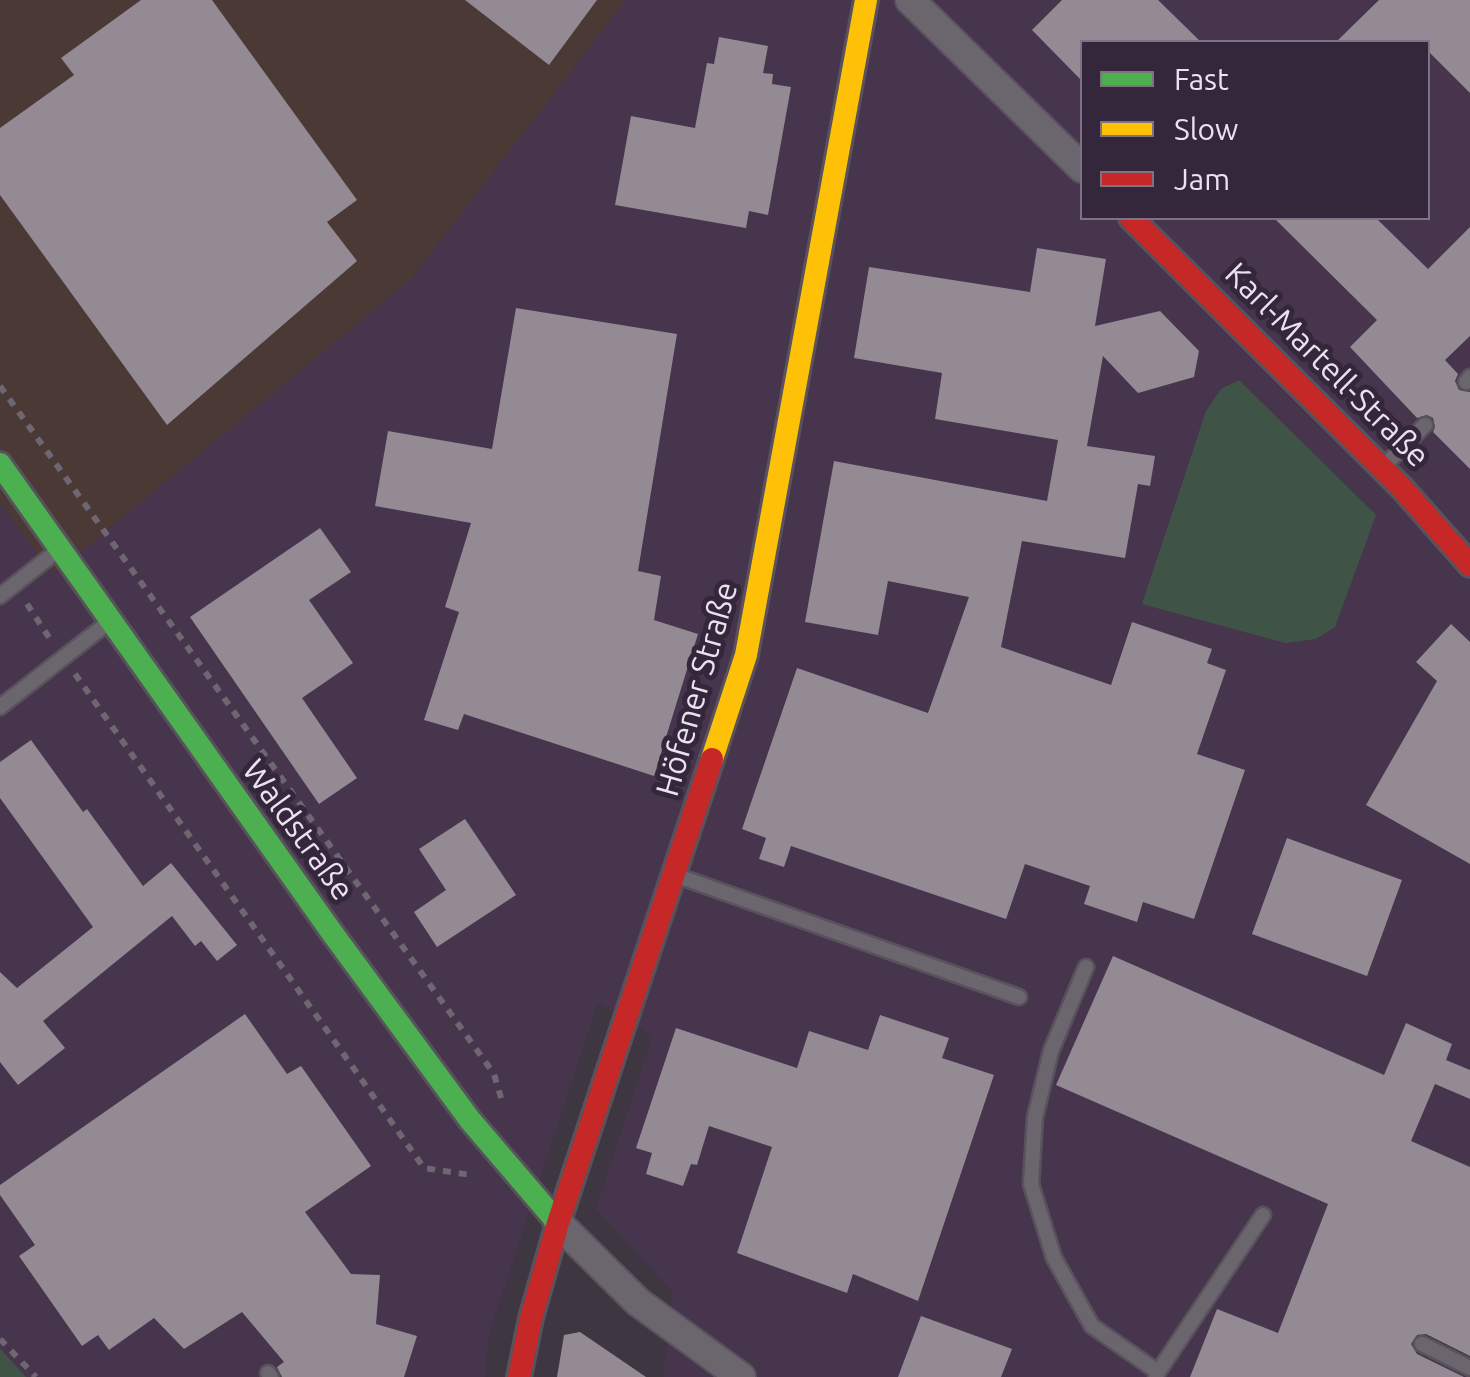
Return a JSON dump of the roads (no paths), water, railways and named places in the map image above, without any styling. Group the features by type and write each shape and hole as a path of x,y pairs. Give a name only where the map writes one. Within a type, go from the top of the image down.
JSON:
{"street":[{"name":"Höfener Straße","path":"519,1377 558,1223 737,688 753,626 866,0"},
{"path":"910,0 1080,166"},
{"name":"Karl-Martell-Straße","path":"1133,220 1382,468 1470,565"},
{"name":"Waldstraße","path":"0,464 58,551 470,1120 558,1223"},
{"path":"558,1223 638,1302 741,1377"}],"lane":[{"path":"1382,468 1426,425"},
{"path":"0,596 58,551"},
{"path":"0,707 109,622"},
{"path":"674,875 1019,997"},
{"path":"1086,966 1051,1051 1035,1117 1031,1184 1054,1258 1092,1326 1157,1374 1263,1215"},
{"path":"1422,1344 1470,1368"}]}
